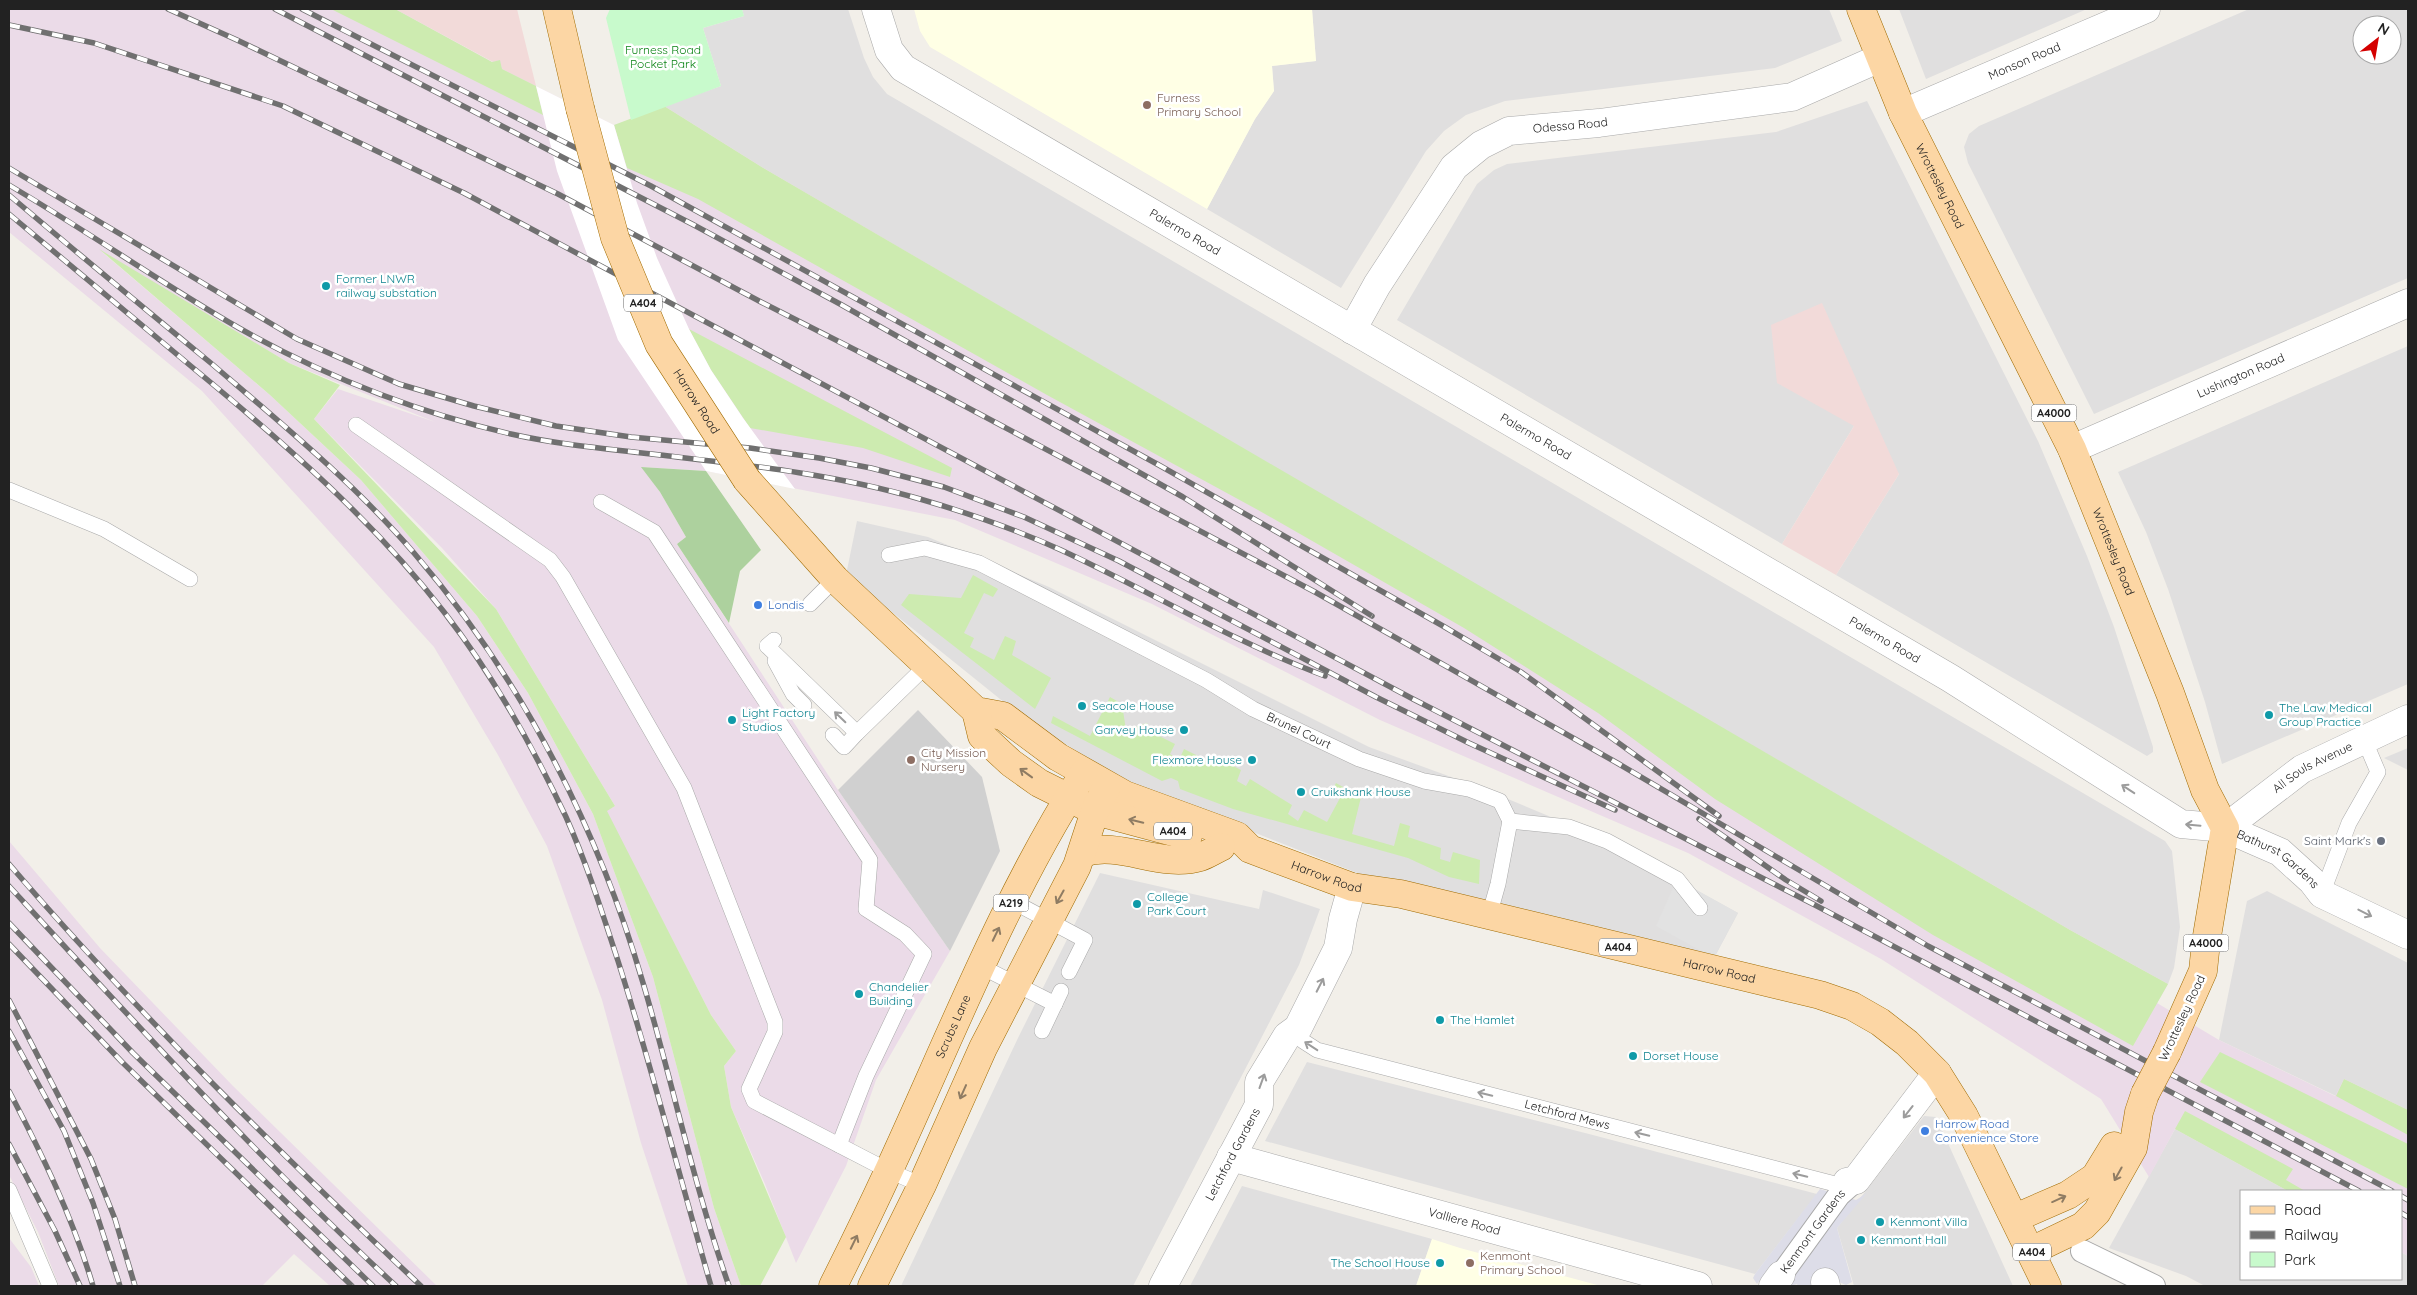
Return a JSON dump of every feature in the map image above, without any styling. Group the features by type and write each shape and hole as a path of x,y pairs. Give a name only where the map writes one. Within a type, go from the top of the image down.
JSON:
{"main road":[{"name":"Harrow Road","path":"557,9 580,108 615,238 659,344 747,480 835,579 976,711 1003,716 1084,773 1125,795 1236,836 1250,848 1352,886 1401,894 1828,998 1852,1006 1880,1022 1907,1043 1937,1073 1964,1116 2047,1286"},
{"name":"Wrottesley Road","path":"1861,9 1903,113 2072,449 2170,693 2205,790 2225,828 2206,942 2203,972 2142,1103 2095,1177 2068,1195 2015,1218"},
{"name":"Harrow Road","path":"976,711 982,736 989,743 1011,763 1039,783 1068,798 1096,811 1176,832 1232,851 1250,848"},
{"name":"Scrubs Lane","path":"833,1286 889,1171 959,1009 980,966 1044,838 1084,773"},
{"path":"872,1286 922,1185 983,1048 1082,853 1096,811 1107,786"},
{"path":"1082,853 1107,848 1175,860 1200,857 1220,847"},
{"name":"Wrottesley Road","path":"2031,1251 2083,1226 2097,1212 2133,1148 2142,1103"}],"street":[{"name":"Palermo Road","path":"876,9 889,50 903,68 1950,678 2181,824 2225,828"},
{"name":"Monson Road","path":"1903,113 2146,9"},
{"name":"Odessa Road","path":"1352,330 1378,285 1454,167 1481,145 1509,131 1599,123 1792,97 1880,58"},
{"name":"Lushington Road","path":"2072,449 2408,303"},
{"name":"All Souls Avenue","path":"2225,828 2302,769 2408,719"},
{"name":"Bathurst Gardens","path":"2225,828 2280,852 2312,881 2322,894 2353,907 2408,935"},
{"name":"Letchford Gardens","path":"1163,1286 1259,1105 1260,1082 1287,1036 1298,1028 1338,948 1343,919 1352,886"},
{"name":"Kenmont Gardens","path":"1777,1281 1840,1195 1937,1073"},
{"name":"Valliere Road","path":"1231,1157 1698,1286"},
{"path":"2082,1251 2154,1286"}],"lane":[{"path":"356,425 550,560 563,577 684,788 775,1022 775,1032 749,1089 750,1095 759,1105 869,1158 889,1171 922,1185"},
{"path":"9,490 104,529 190,579"},
{"path":"602,502 654,532 870,860 866,910 905,934 924,954 866,1076 839,1145"},
{"name":"Brunel Court","path":"890,556 925,548 979,563 1206,680 1253,709 1359,759 1424,781 1469,789 1500,801 1510,821"},
{"path":"810,604 835,579"},
{"path":"804,705 793,694 771,643 857,733"},
{"path":"833,735 844,747 926,666"},
{"path":"2322,894 2349,823 2378,772 2364,739"},
{"path":"1489,916 1498,884 1510,821 1569,827 1606,841 1677,879 1700,908"},
{"path":"1012,901 1084,940 1069,972"},
{"path":"980,966 1015,984 1058,997 1042,1031"},
{"name":"Letchford Mews","path":"1298,1028 1303,1041 1317,1050 1834,1184 1851,1181"},
{"path":"9,1190 50,1286"}],"shaded area":[{"path":"9,9 395,9 492,62 500,60 502,69 614,125 664,106 765,169 1459,575 2070,930 2168,984 2157,1003 2219,1040 2335,1096 2344,1079 2408,1110 2408,1256 2402,1253 2402,1190 2286,1190 2175,1129 2149,1177 2101,1099 1881,959 1688,853 1380,720 1152,604 955,520 706,471 642,467 660,492 686,537 677,544 838,790 950,951 876,1080 846,1166 796,1263 765,1184 731,1107 724,1066 736,1051 711,1015 606,811 615,806 496,609 442,548 314,419 338,389 435,422 289,363 102,252 270,395 361,480 477,616 528,693 593,814 653,977 714,1208 741,1286 688,1286 641,1143 602,1000 547,846 498,755 434,647 202,391 9,232"},
{"path":"395,9 517,9 536,86 502,69 500,61 493,62"},
{"path":"742,9 848,9 864,58 873,77 887,94 2165,841 2172,851 2180,927 2174,968 2168,984 2070,930 1459,575 765,169 664,106 721,86 703,28 744,16"},
{"name":"Furness Primary School","path":"914,9 1312,9 1316,61 1272,66 1274,91 1255,119 1207,209 930,47 920,31"},
{"path":"1312,9 1829,9 1842,41 1775,68 1505,101 1466,115 1444,131 1426,151 1341,288 1207,209 1255,119 1274,91 1272,66 1316,61"},
{"path":"1899,9 2087,9 1926,79"},
{"path":"2249,9 2408,9 2408,278 2094,414 1968,163 1964,147 1969,134 1979,126"},
{"path":"1867,101 2038,441 2087,556 2114,627 2153,747 2153,752 2147,756 1836,575 1899,474 1854,426 1782,544 1397,320 1477,184 1494,170 1507,164 1776,132"},
{"path":"1822,303 1899,474 1836,575 1782,544 1854,426 1777,383 1771,325"},
{"path":"2408,346 2408,684 2222,764 2205,702 2168,589 2146,532 2118,472"},
{"path":"857,521 928,537 1049,587 1369,747 1484,789 1599,837 1738,913 1714,958 1370,878 1126,782 1021,716 846,575"},
{"path":"918,710 982,777 1000,851 950,951 838,790"},
{"path":"2408,748 2408,770 2384,758"},
{"path":"9,841 100,948 233,1086 437,1286 330,1286 294,1254 262,1286 59,1286 38,1232 9,1175"},
{"path":"1100,873 1259,909 1263,890 1320,909 1299,965 1133,1286 901,1286 1018,1038"},
{"path":"1677,879 1738,913 1714,958 1656,926"},
{"path":"2267,891 2408,963 2408,1110 2344,1079 2336,1096 2219,1040 2247,901"},
{"path":"1307,1062 1817,1194 1755,1274 1265,1141"},
{"path":"1924,1116 1936,1117 2013,1286 1854,1286 1837,1228"},
{"path":"2175,1129 2286,1190 2240,1190 2240,1280 2402,1280 2402,1253 2408,1256 2408,1286 2205,1286 2186,1276 2109,1248"},
{"path":"1242,1186 1432,1239 1416,1286 1190,1286"},
{"path":"1820,1189 1856,1200 1867,1193 1837,1228 1852,1282 1846,1285 1834,1280 1819,1286 1798,1286 1797,1284 1790,1286 1768,1269 1757,1284 1753,1278 1755,1274"},
{"path":"9,1238 31,1267 39,1286 9,1286"},
{"name":"Kenmont Primary School","path":"1432,1239 1460,1248 1601,1286 1416,1286"}],"green space":[{"path":"331,9 395,9 492,62 500,60 502,69 536,86 543,115"},
{"name":"Furness Road Pocket Park","path":"610,9 742,9 744,16 703,28 721,86 631,120 606,18"},
{"path":"664,106 765,169 2070,930 2168,984 2133,1046 1933,935 1715,799 1598,713 1464,628 1258,510 1047,395 698,199 627,168 614,125"},
{"path":"99,249 289,363 340,385 314,419 496,609 615,806 607,811 711,1015 736,1051 724,1066 731,1107 786,1237 760,1286 741,1286 714,1208 653,977 593,814 528,693 477,616 361,480 270,395"},
{"path":"689,329 952,468 950,477 863,448 750,428 711,370"},
{"path":"641,467 706,471 761,550 740,571 729,623 677,544 686,537 660,492"},
{"path":"973,575 998,589 993,597 984,593 964,633 974,638 970,647 994,660 1005,636 1016,641 1012,655 1051,678 1035,709 901,605 909,594 961,598"},
{"path":"1110,697 1122,704 1126,730 1147,723 1151,732 1175,744 1170,754 1179,760 1184,749 1214,764 1218,758 1241,770 1237,781 1246,786 1250,779 1292,805 1288,814 1298,821 1304,810 1327,822 1340,798 1331,793 1336,783 1361,797 1352,834 1394,846 1400,823 1410,826 1408,837 1441,848 1440,859 1450,862 1453,852 1480,860 1479,884 1449,877 1408,858 1233,809 1180,789 1178,781 1171,778 1162,781 1051,723 1053,716 1090,736"},
{"path":"2220,1052 2408,1144 2408,1189 2200,1082"},
{"path":"2344,1079 2408,1110 2408,1135 2336,1096"},
{"path":"2185,1111 2293,1169 2286,1180 2303,1190 2286,1190 2175,1129"}],"pier":[{"path":"536,86 614,125 637,203 657,258 689,329 711,370 743,418 795,489 706,471 618,340 557,171"}],"railway":[{"path":"168,9 237,40 558,194 761,302 942,394 1315,592 1619,764 1928,946 2390,1190"},
{"path":"275,9 692,224 840,304 1183,497 1372,616"},
{"path":"302,9 651,186 1157,464 1443,626 1521,672 1719,816"},
{"path":"9,25 94,43 283,106 464,193 1413,699 1813,904 2357,1190"},
{"path":"9,168 297,339 399,384 474,406 556,426 631,437 750,448 819,458 871,468 944,487 1024,517 1119,561 1376,697 1469,743 1615,810"},
{"path":"9,185 239,328 304,362 371,391 440,415 529,438 791,471 888,490 938,504 1044,542 1258,648 1325,676"},
{"path":"9,195 212,364 291,432 367,502 444,589 498,665 546,745 567,787 587,829 624,923 655,1026 712,1235 729,1286"},
{"path":"9,214 226,395 293,453 357,513 416,578 479,660 511,711 539,763 566,817 587,870 643,1042 711,1286"},
{"path":"1699,819 1786,880 1821,901"},
{"path":"9,864 107,974 209,1080 421,1286"},
{"path":"9,886 151,1040 247,1140 396,1286"},
{"path":"9,923 133,1053 373,1286"},
{"path":"9,944 122,1062 352,1286"},
{"path":"9,1000 91,1159 115,1219 135,1286"},
{"path":"9,1031 64,1131 93,1203 120,1286"},
{"path":"9,1091 56,1187 76,1236 93,1286"},
{"path":"9,1144 55,1231 80,1286"},
{"path":"2402,1197 2408,1200"},
{"path":"2402,1214 2408,1217"}],"place":[{"name":"Furness Primary School","path":"1147,105"},
{"name":"Former LNWR railway substation","path":"326,286"},
{"name":"Londis","path":"758,605"},
{"name":"Seacole House","path":"1082,706"},
{"name":"The Law Medical Group Practice","path":"2269,715"},
{"name":"Light Factory Studios","path":"732,720"},
{"name":"Garvey House","path":"1184,730"},
{"name":"City Mission Nursery","path":"911,760"},
{"name":"Flexmore House","path":"1252,760"},
{"name":"Cruikshank House","path":"1301,792"},
{"name":"Saint Mark's","path":"2381,841"},
{"name":"College Park Court","path":"1137,904"},
{"name":"Chandelier Building","path":"859,994"},
{"name":"The Hamlet","path":"1440,1020"},
{"name":"Dorset House","path":"1633,1056"},
{"name":"Harrow Road Convenience Store","path":"1925,1131"},
{"name":"Kenmont Villa","path":"1880,1222"},
{"name":"Kenmont Hall","path":"1861,1240"},
{"name":"The School House","path":"1440,1263"},
{"name":"Kenmont Primary School","path":"1470,1263"}]}
